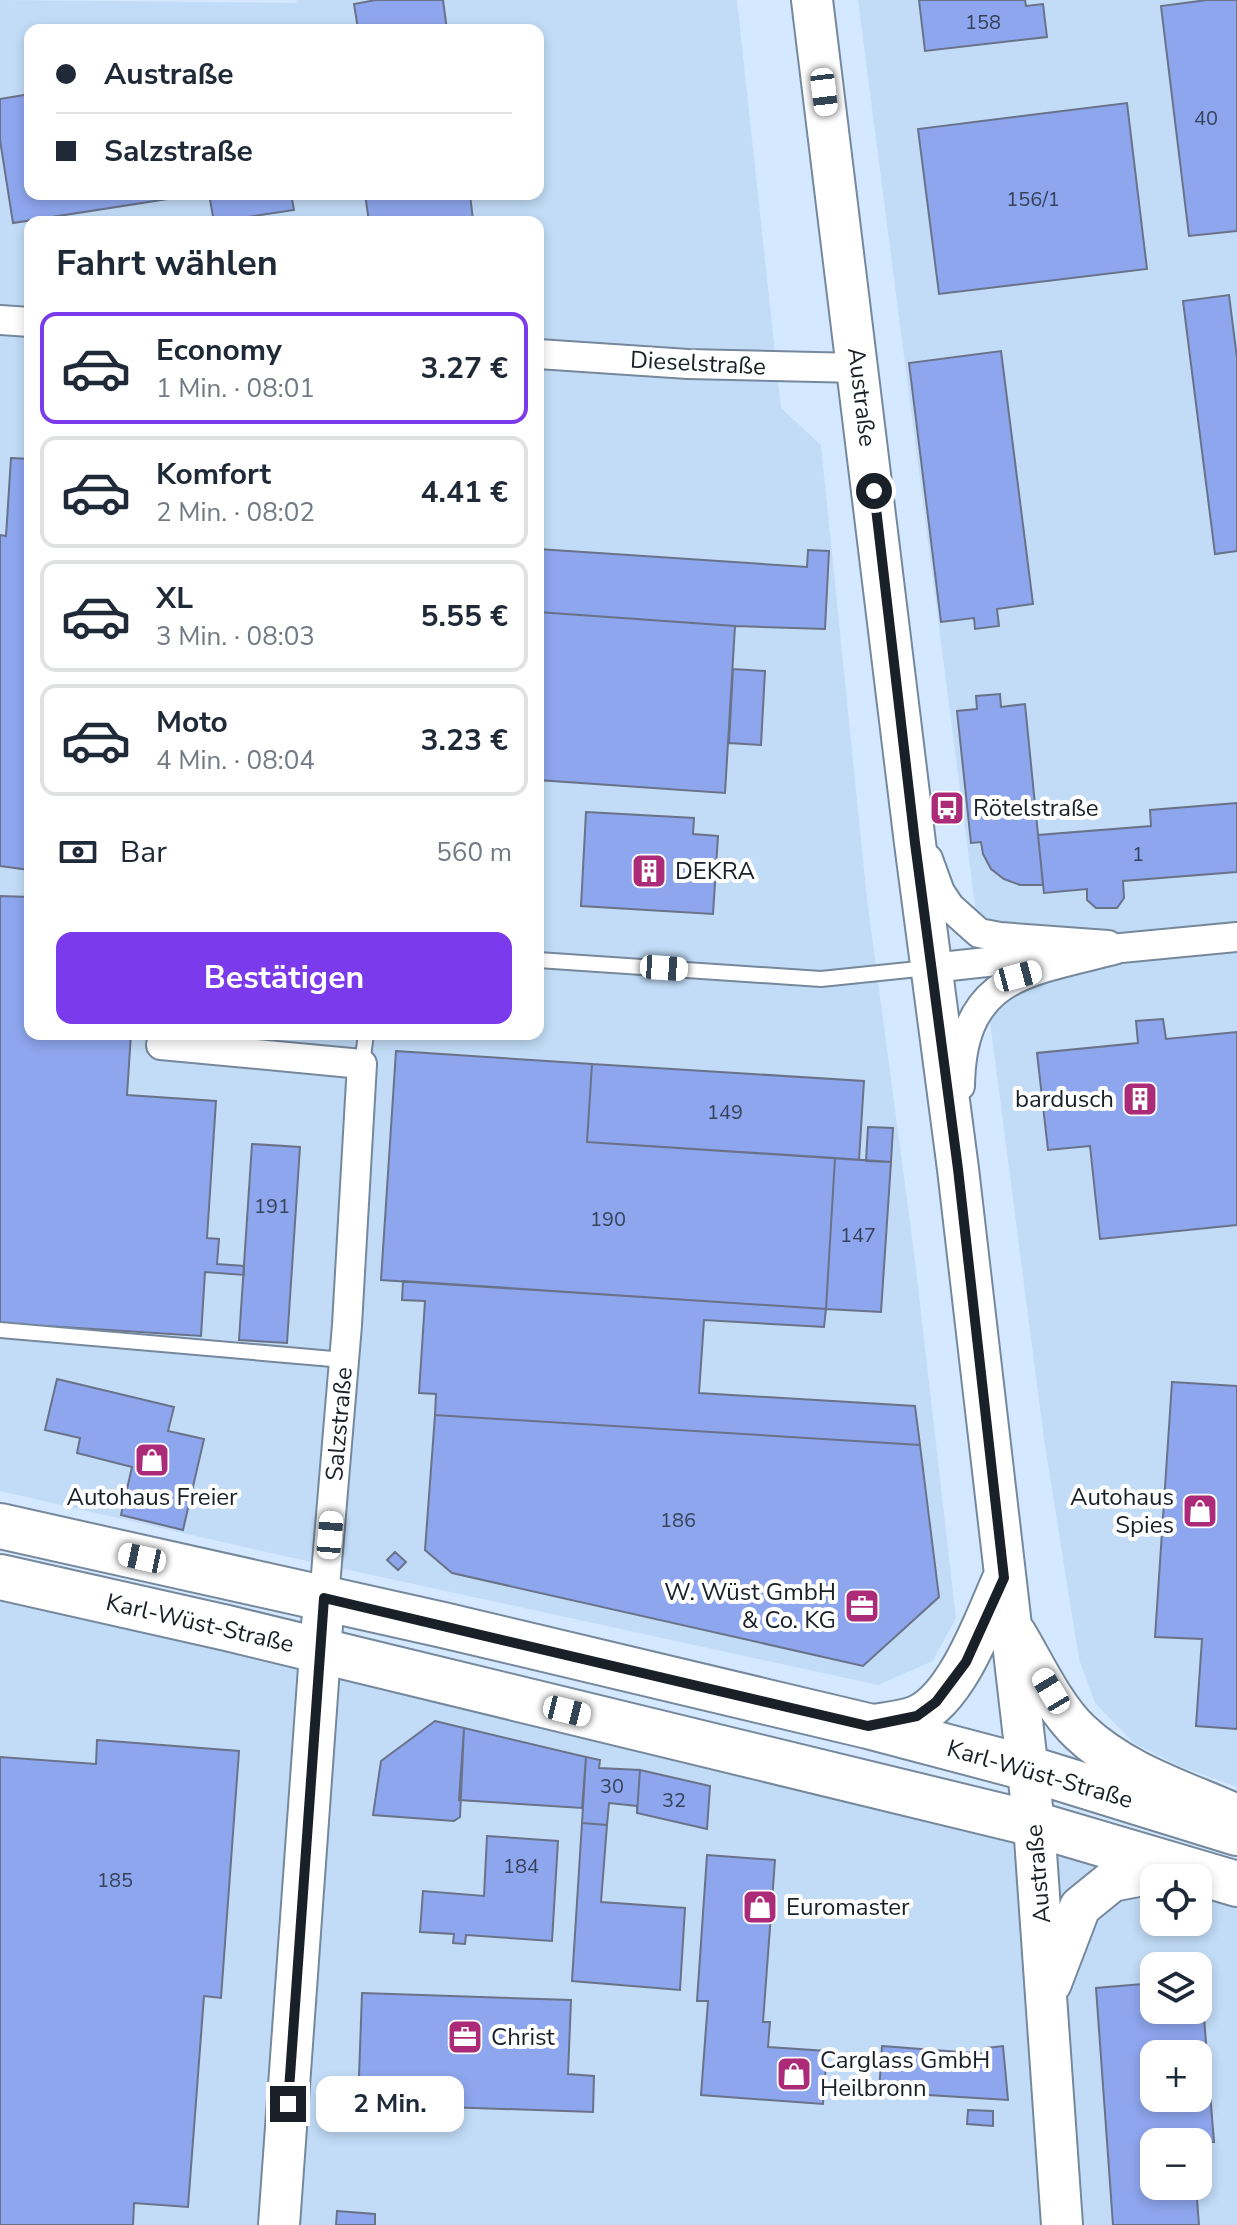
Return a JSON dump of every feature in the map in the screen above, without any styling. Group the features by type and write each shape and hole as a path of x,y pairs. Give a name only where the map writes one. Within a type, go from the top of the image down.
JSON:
{"main road":[{"name":"Austraße","path":"812,0 958,1169 1008,1622 1034,1824 1062,2225"},
{"name":"Karl-Wüst-Straße","path":"0,1526 324,1598 868,1726 1027,1768 1237,1833"},
{"name":"Karl-Wüst-Straße","path":"0,1577 1034,1824 1174,1864"},
{"path":"868,1726 917,1716 936,1702 966,1662 1004,1578"},
{"name":"Salzstraße","path":"279,2225 324,1598"},
{"path":"1008,1622 1065,1715 1079,1731 1121,1764 1237,1815"},
{"path":"1047,1994 1080,1907 1112,1881 1140,1876"},
{"name":"Karl-Wüst-Straße","path":"1212,1876 1237,1884"}],"street":[{"path":"0,320 24,322"},
{"name":"Dieselstraße","path":"544,354 688,364 859,368"},
{"path":"912,813 940,892 950,907 979,933 1125,948"},
{"path":"932,968 1237,937"},
{"path":"958,1169 960,1057 964,1037 974,1016 999,987 1018,976 1125,948"},
{"path":"161,1045 362,1064"},
{"name":"Salzstraße","path":"324,1598 344,1360 362,1064"}],"lane":[{"path":"544,960 821,979 932,968"},
{"path":"362,1064 365,1040"},
{"path":"0,1330 344,1360"}],"shaded area":[{"path":"0,0 296,3 297,0 737,0 781,408 821,445 867,899 914,1252 956,1618 933,1661 878,1685 0,1491"},
{"path":"858,0 1237,0 1237,1787 1179,1766 1134,1743 1095,1703 1079,1659 1044,1439"},
{"path":"0,1556 848,1755 1237,1860 1237,2225 0,2225"}],"building":[{"path":"376,0 443,0 446,24 357,24 354,4"},
{"path":"919,0 1025,0 1026,6 1043,4 1047,37 925,51"},
{"path":"1237,0 1237,231 1189,236 1161,6"},
{"path":"24,95 24,200 161,200 58,216 24,216 24,221 13,223 0,140 0,99"},
{"path":"1127,103 1147,269 939,294 918,129"},
{"path":"210,200 292,200 294,210 254,216 213,216"},
{"path":"366,200 471,200 473,216 368,216"},
{"path":"1229,295 1237,358 1237,551 1215,554 1183,301"},
{"path":"1001,351 1033,604 997,609 999,626 975,629 974,618 941,622 909,363"},
{"path":"11,458 24,459 24,869 0,866 0,535 6,536"},
{"path":"544,549 807,567 808,550 829,551 825,629 544,612"},
{"path":"544,612 735,626 725,793 544,780"},
{"path":"733,669 765,671 761,745 729,743"},
{"path":"1000,694 1001,707 1025,704 1043,885 1020,885 1004,879 991,869 981,842 971,843 957,711 977,709 976,696"},
{"path":"1237,803 1237,872 1123,881 1124,898 1117,908 1096,908 1087,900 1087,889 1044,893 1038,835 1151,826 1150,810"},
{"name":"DEKRA","path":"586,812 694,818 693,834 718,836 713,914 581,906"},
{"path":"0,896 24,897 24,1040 131,1040 127,1095 216,1101 207,1238 219,1239 217,1264 244,1266 244,1275 205,1272 201,1336 0,1323"},
{"name":"bardusch","path":"1163,1019 1166,1039 1237,1032 1237,1225 1100,1239 1090,1146 1048,1150 1037,1053 1138,1043 1136,1021"},
{"path":"396,1051 592,1064 587,1142 835,1158 826,1309 381,1280"},
{"path":"592,1064 864,1081 859,1160 587,1142"},
{"path":"868,1127 893,1128 891,1162 866,1161"},
{"path":"252,1144 300,1147 287,1343 239,1340"},
{"path":"835,1158 891,1162 881,1312 826,1309"},
{"path":"403,1281 826,1309 824,1327 704,1320 699,1393 915,1406 920,1445 435,1415 436,1394 419,1393 425,1301 402,1300"},
{"name":"Autohaus Freier","path":"57,1379 174,1407 168,1431 204,1439 183,1530 121,1515 132,1467 77,1453 80,1438 45,1430"},
{"name":"Autohaus Spies","path":"1172,1382 1237,1386 1237,1729 1196,1726 1202,1639 1155,1637"},
{"path":"435,1415 920,1445 939,1597 863,1666 452,1573 425,1550"},
{"path":"395,1552 406,1562 398,1570 387,1560"},
{"path":"435,1721 464,1728 460,1817 454,1821 373,1815 381,1761"},
{"path":"464,1728 586,1757 582,1808 459,1800"},
{"path":"97,1740 239,1751 221,1998 204,1996 188,2207 134,2203 133,2225 0,2225 0,1757 96,1764"},
{"path":"586,1757 600,1760 599,1768 640,1770 637,1813 637,1806 609,1803 607,1825 582,1823"},
{"path":"640,1770 710,1786 707,1829 637,1813"},
{"path":"582,1823 607,1825 601,1902 685,1908 680,1990 572,1981"},
{"path":"487,1836 558,1841 552,1941 466,1935 465,1944 453,1943 454,1934 420,1932 423,1891 484,1896"},
{"path":"707,1855 775,1860 763,2022 770,2022 768,2047 827,2051 823,2104 701,2095 708,2001 697,2001"},
{"path":"1140,1984 1140,2024 1205,2024 1206,2040 1140,2040 1140,2112 1212,2112 1214,2142 1212,2128 1140,2128 1140,2200 1197,2200 1199,2225 1113,2225 1096,1988"},
{"name":"Christ","path":"362,1993 571,2000 568,2074 594,2076 593,2112 358,2104"},
{"path":"882,2046 986,2054 986,2048 1003,2046 1008,2100 879,2092"},
{"path":"968,2110 993,2111 993,2126 967,2124"},
{"path":"337,2211 375,2214 375,2225 336,2225"}],"place":[{"name":"Rötelstraße","path":"947,808"},
{"name":"DEKRA","path":"649,871"},
{"name":"bardusch","path":"1140,1099"},
{"name":"Autohaus Freier","path":"152,1460"},
{"name":"Autohaus Spies","path":"1200,1511"},
{"name":"W. Wüst GmbH & Co. KG","path":"862,1606"},
{"name":"Euromaster","path":"760,1907"},
{"name":"Christ","path":"465,2037"},
{"name":"Carglass GmbH Heilbronn","path":"794,2074"}],"route":[{"path":"288,2104 324,1598 868,1726 917,1716 936,1702 966,1662 1004,1578 958,1169 915,843 874,491"}]}
